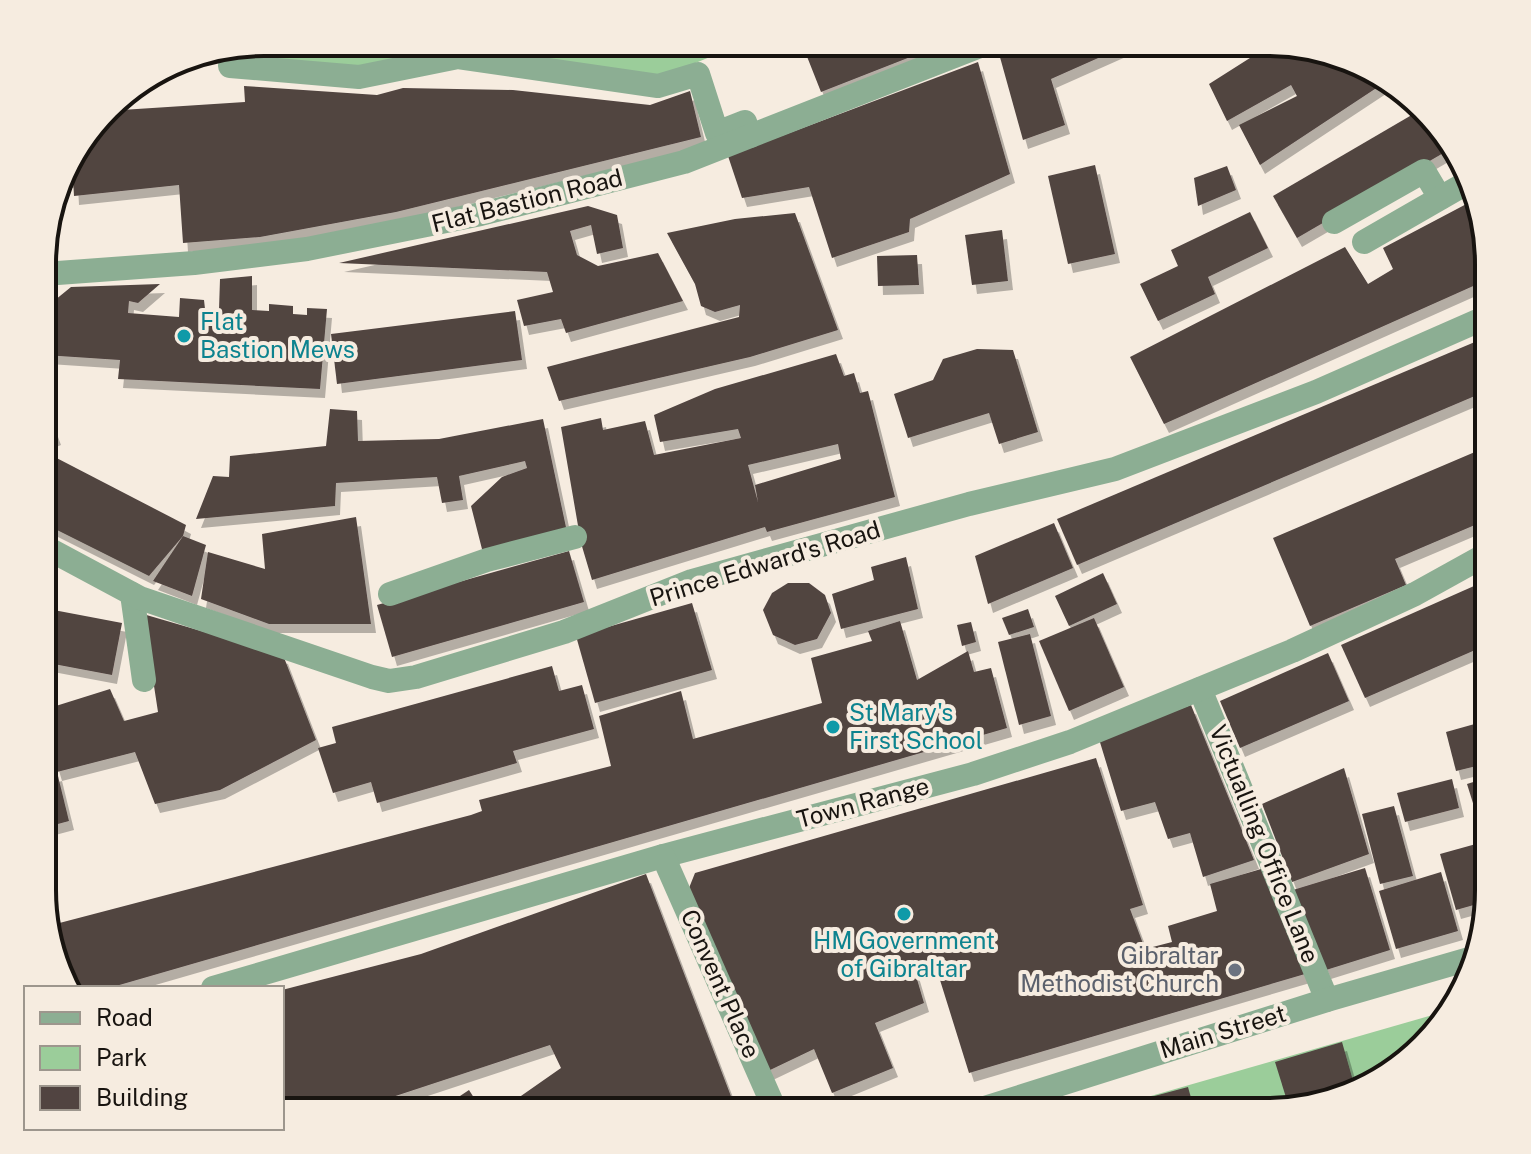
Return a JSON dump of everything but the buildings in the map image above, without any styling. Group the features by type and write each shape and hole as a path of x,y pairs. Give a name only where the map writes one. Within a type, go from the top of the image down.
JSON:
{"street":[{"name":"Flat Bastion Road","path":"56,273 194,263 372,238 669,166 954,56"},
{"path":"230,66 359,77 458,57 658,86 698,74 717,133 745,122 750,136"},
{"path":"1334,222 1424,171 1440,198"},
{"path":"1364,242 1460,187"},
{"name":"Prince Edward's Road","path":"56,553 132,594 372,677 389,681 416,677 564,632 692,581 969,504 1115,469 1316,392 1475,322"},
{"path":"390,594 487,560 575,537"},
{"name":"Town Range","path":"220,986 663,856 1012,762 1200,689 1415,594 1475,561"},
{"path":"132,594 144,680"},
{"name":"Victualling Office Lane","path":"1200,689 1327,1000"},
{"name":"Convent Place","path":"663,856 770,1098"},
{"name":"Main Street","path":"1016,1098 1327,1000 1462,961"}],"green space":[{"path":"413,56 362,67 252,57"},
{"path":"519,56 712,56 657,79"},
{"path":"1432,1015 1404,1046 1382,1063 1359,1077 1321,1091 1267,1098 1144,1098"}],"place":[{"name":"Flat Bastion Mews","path":"184,336"},
{"name":"St Mary's First School","path":"833,727"},
{"name":"HM Government of Gibraltar","path":"904,914"},
{"name":"Gibraltar Methodist Church","path":"1235,970"}]}
